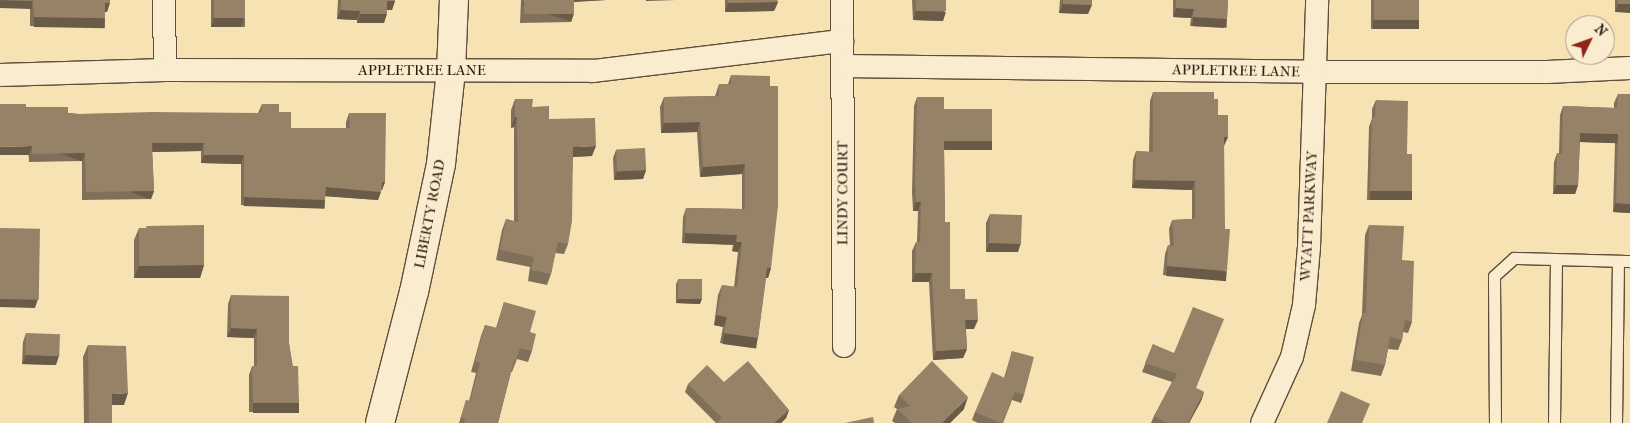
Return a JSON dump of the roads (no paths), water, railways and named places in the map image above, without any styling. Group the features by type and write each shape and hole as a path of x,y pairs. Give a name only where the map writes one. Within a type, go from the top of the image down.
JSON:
{"main road":[{"name":"LIBERTY ROAD","path":"380,423 428,232 441,164 451,71 454,0"}],"street":[{"path":"164,0 165,70"},
{"name":"LINDY COURT","path":"842,0 844,346"},
{"name":"WYATT PARKWAY","path":"1262,423 1292,357 1304,305 1309,247 1316,72 1316,0"},
{"name":"APPLETREE LANE","path":"0,75 165,70 593,71 842,41"},
{"name":"APPLETREE LANE","path":"842,66 1316,72 1547,72 1630,68"}],"lane":[{"path":"1495,423 1494,276 1514,258 1630,261"},
{"path":"1554,423 1556,260"},
{"path":"1616,423 1618,261"}]}
